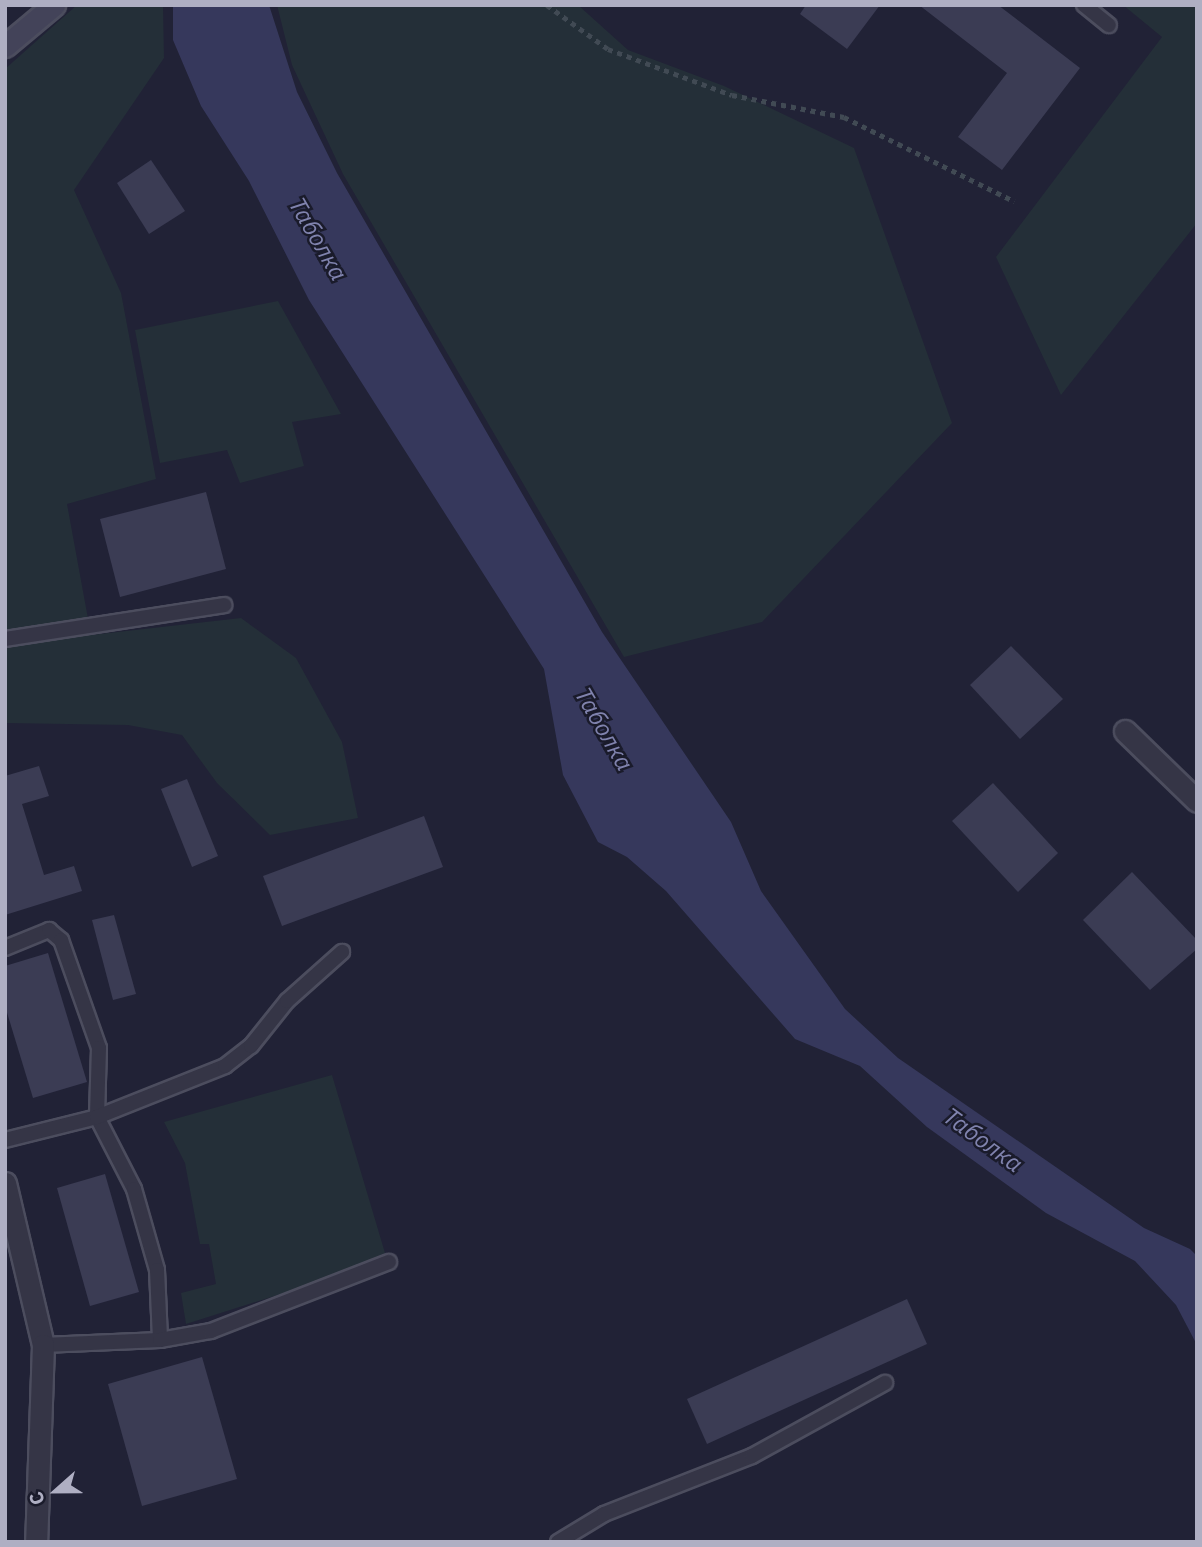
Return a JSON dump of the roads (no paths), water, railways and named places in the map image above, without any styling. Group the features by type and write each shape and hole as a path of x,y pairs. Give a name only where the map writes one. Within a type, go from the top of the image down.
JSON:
{"street":[{"path":"5,46 49,9"},
{"path":"1125,731 1197,801"},
{"path":"5,1183 43,1345 36,1542"}],"lane":[{"path":"1084,5 1109,26"},
{"path":"5,639 224,605"},
{"path":"5,948 49,930 61,940 99,1048 97,1117 134,1189 157,1270 160,1340"},
{"path":"5,1140 97,1117 225,1066 251,1046 295,993 341,952"},
{"path":"43,1345 160,1340 211,1331 389,1262"},
{"path":"558,1542 604,1514 752,1455 886,1383"}],"water":[{"name":"Таболка","path":"173,5 269,5 297,92 337,173 602,632 731,822 761,891 845,1009 898,1058 1144,1228 1190,1249 1197,1256 1197,1345 1176,1305 1135,1261 1046,1213 927,1127 860,1066 795,1039 666,891 627,857 598,842 563,775 544,669 309,300 249,181 201,106 173,40"}]}
